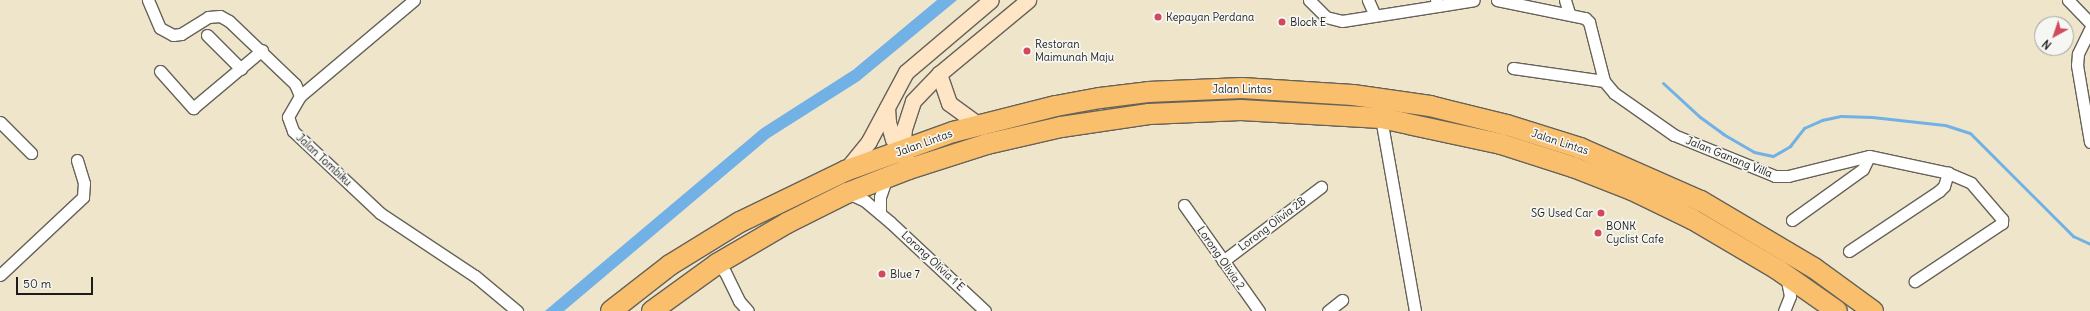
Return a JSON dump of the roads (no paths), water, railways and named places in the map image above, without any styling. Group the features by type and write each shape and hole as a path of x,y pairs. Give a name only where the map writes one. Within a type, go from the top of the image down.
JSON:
{"highway":[{"name":"Jalan Lintas","path":"611,311 670,265 705,242 747,218 845,171 902,150 980,125 1071,103 1174,90 1242,88 1297,90 1385,98 1430,106 1544,136 1652,177 1701,201 1788,251 1873,311"},
{"path":"1430,106 1435,117 1430,127"},
{"name":"Jalan Lintas","path":"652,311 717,264 774,231 847,193 909,169 987,144 1104,119 1174,112 1241,110 1381,118 1430,127 1501,144 1573,167 1625,188 1692,219 1786,275 1837,311"},
{"path":"705,242 715,250 726,249 774,231"}],"street":[{"path":"148,0 160,28 167,33 181,34 208,17 220,16 262,50 295,84 300,96 414,0"},
{"path":"845,171 869,141 906,72 991,0"},
{"path":"902,150 904,129 913,101 939,74 1028,0"},
{"path":"1309,0 1326,18 1342,21 1375,16 1437,3 1474,0"},
{"path":"1368,0 1375,16"},
{"name":"Jalan Ganang Villa","path":"1497,0 1569,13 1586,18 1589,22 1604,81 1614,93 1674,135 1774,176 1788,176 1870,156 1904,162 1948,173 1971,183 2002,219 2002,223 1915,281"},
{"path":"1565,0 1569,13"},
{"path":"2068,0 2090,22"},
{"path":"2090,29 2078,54 2077,65 2090,142"},
{"path":"207,35 240,69"},
{"path":"160,71 193,108 262,50"},
{"path":"1513,68 1604,81"},
{"path":"939,74 949,103 980,125"},
{"name":"Jalan Tombiku","path":"300,96 288,117 293,131 380,213 476,276 517,311"},
{"path":"887,108 888,122 893,139 902,150 909,169"},
{"path":"1381,118 1415,311"},
{"path":"0,122 31,153"},
{"path":"1792,220 1863,169 1870,156"},
{"path":"0,275 83,197 84,183 77,160"},
{"path":"1850,251 1939,191 1944,186 1948,173"},
{"path":"880,213 880,197 887,177"},
{"name":"Lorong Olivia 2B","path":"1223,261 1320,187"},
{"name":"Lorong Olivia 1 E","path":"847,193 865,201 880,213 984,311"},
{"name":"Lorong Olivia 2","path":"1184,205 1258,311"},
{"path":"717,264 725,272 739,301 748,311"},
{"path":"1786,275 1789,284 1786,307"},
{"path":"1786,307 1804,296 1817,296"},
{"path":"1328,311 1342,300"}],"water":[{"path":"937,0 957,0 859,81 769,138 564,311 545,311 761,129 853,70"}],"waterway":[{"path":"1663,83 1700,117 1723,134 1754,152 1773,156 1790,146 1804,128 1822,120 1841,116 1872,117 1945,125 1970,133 2073,236 2090,244"}],"place":[{"name":"Kepayan Perdana","path":"1158,17"},
{"name":"Block E","path":"1282,22"},
{"name":"Restoran Maimunah Maju","path":"1027,51"},
{"name":"SG Used Car","path":"1601,213"},
{"name":"BONK Cyclist Cafe","path":"1598,233"},
{"name":"Blue 7","path":"882,274"}]}
